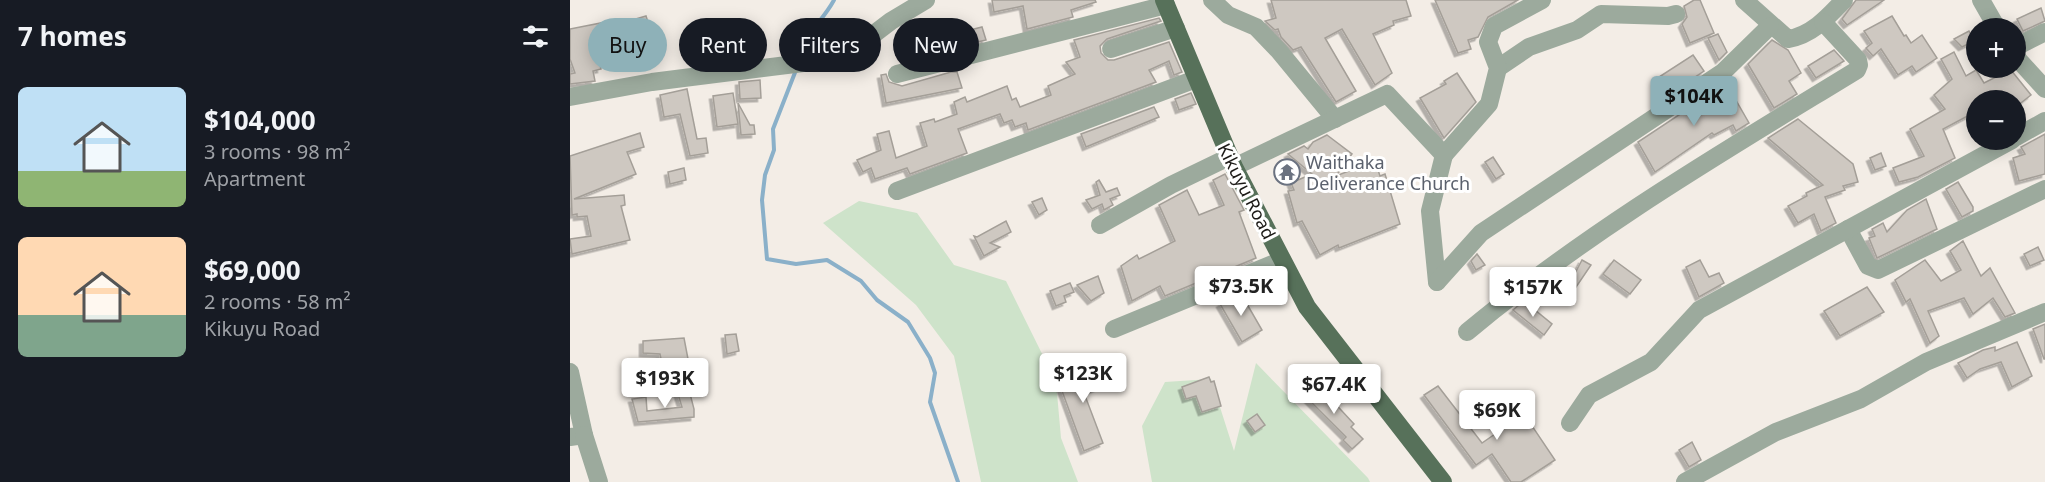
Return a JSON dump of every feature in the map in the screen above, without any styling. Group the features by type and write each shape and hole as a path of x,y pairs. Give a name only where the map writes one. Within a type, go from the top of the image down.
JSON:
{"main road":[{"name":"Kikuyu Road","path":"1165,2 1231,162 1307,307 1443,482"}],"street":[{"path":"570,97 672,80 835,59 849,53 891,21 926,0"},
{"path":"1212,0 1228,15 1256,27 1279,51 1335,119"},
{"path":"1542,0 1494,26 1488,42 1498,68 1489,104 1444,155 1430,211 1437,282 1481,233 1723,72 1770,26"},
{"path":"1744,0 1770,26 1788,39 1798,38 1823,22 1844,0"},
{"path":"1981,0 1991,18"},
{"path":"897,74 1165,2"},
{"path":"1498,68 1529,47 1577,30 1601,14 1668,16 1676,14"},
{"path":"1467,332 1513,294 1659,191 1857,70 1859,65 1857,60 1823,22"},
{"path":"1111,49 1176,28"},
{"path":"2026,42 2045,32"},
{"path":"2026,68 2045,89"},
{"path":"897,191 1196,79"},
{"path":"1100,225 1171,185 1335,119 1387,94 1444,155"},
{"path":"2026,131 2045,121"},
{"path":"1570,423 1589,395 1651,362 1699,310 1994,150"},
{"path":"1848,229 1868,266 1878,270 2045,189"},
{"path":"1114,329 1282,260"},
{"path":"1685,482 1776,432 1861,399 1926,362 2045,312"},
{"path":"570,372 577,436 600,482"}],"green space":[{"path":"859,201 917,213 954,265 1006,281 1056,382 1061,438 1078,482 981,482 954,356 916,305 823,223"},
{"path":"1256,363 1370,482 1152,482 1142,426 1165,382 1211,379 1234,451"}],"building":[{"path":"992,0 1095,0 1096,2 1071,10 1073,17 1027,29 1023,6 994,12"},
{"path":"1271,0 1406,0 1411,16 1393,21 1394,25 1373,34 1392,73 1375,85 1342,29 1325,38 1356,91 1336,102 1301,47 1293,50 1281,37 1278,29 1275,30 1265,21 1276,18"},
{"path":"1435,0 1518,0 1488,17 1478,37 1468,40 1471,49 1458,53"},
{"path":"1694,0 1700,0 1714,33 1690,43 1682,24 1687,17 1684,6"},
{"path":"1856,0 1884,0 1847,25 1842,19"},
{"path":"2041,8 2045,21 2026,30 2026,18 2019,18"},
{"path":"1892,16 1911,43 1922,35 1937,58 1916,72 1912,66 1898,75 1881,49 1873,56 1866,48 1872,43 1864,31"},
{"path":"1159,18 1161,21 1107,39 1100,46 1101,53 1108,60 1114,60 1169,42 1182,72 1174,75 1169,61 1149,70 1156,82 1028,130 1026,123 1015,127 1012,120 1004,123 1000,114 958,129 967,153 910,174 907,168 875,179 871,168 863,172 857,160 881,150 877,134 889,131 896,158 927,146 920,123 934,119 935,122 957,114 954,102 965,97 967,102 1007,86 1012,100 1016,98 1020,107 1051,95 1048,86 1075,74 1066,62 1080,57 1074,40"},
{"path":"588,25 588,72 593,72 595,81 570,84 570,74 575,73 570,59 570,29"},
{"path":"982,27 986,40 979,42 979,28"},
{"path":"1966,33 1966,45 1962,47 1954,39"},
{"path":"1718,34 1727,52 1719,60 1708,38"},
{"path":"1772,40 1788,50 1801,73 1789,81 1797,94 1774,108 1748,64"},
{"path":"1834,50 1844,61 1816,78 1808,66"},
{"path":"1954,52 1966,78 1981,78 1984,83 1994,78 2017,78 2031,95 2026,99 2026,90 1966,90 1966,117 1943,129 1955,158 1918,177 1899,182 1893,168 1924,156 1910,129 1945,109 1934,95 1952,79 1941,59"},
{"path":"1693,55 1704,71 1665,97 1661,92 1666,89 1659,77"},
{"path":"957,72 962,88 886,103 881,75 886,74 889,82 902,86"},
{"path":"1457,73 1476,102 1444,138 1420,98 1446,84 1444,81"},
{"path":"760,80 761,98 740,99 739,82"},
{"path":"1730,81 1733,86 1729,88 1749,123 1736,131 1733,125 1714,135 1712,133 1655,172 1638,142"},
{"path":"687,89 697,139 706,138 708,153 690,156 680,114 664,117 660,95"},
{"path":"733,93 738,124 717,127 713,96"},
{"path":"1191,93 1196,104 1179,110 1175,99"},
{"path":"738,103 750,125 754,125 755,134 741,135"},
{"path":"1154,107 1159,117 1086,147 1081,134"},
{"path":"1798,119 1853,164 1858,182 1843,186 1845,190 1825,197 1836,223 1821,231 1814,214 1798,223 1788,206 1807,196 1806,193 1823,185 1768,138"},
{"path":"640,133 644,147 627,152 636,174 574,199 624,195 625,205 621,206 630,240 572,254 570,239 591,236 587,216 572,215 570,156"},
{"path":"2045,134 2045,174 2019,181 2013,158 2025,154 2023,150 2026,150 2026,144"},
{"path":"1327,135 1352,154 1336,176 1375,161 1380,176 1385,174 1400,224 1339,248 1338,245 1320,255 1302,221 1297,223 1288,191 1294,190 1291,183 1312,174 1288,154 1304,146 1308,149 1313,142"},
{"path":"1881,153 1886,166 1875,170 1870,158"},
{"path":"1493,157 1504,174 1496,179 1485,162"},
{"path":"684,168 686,180 670,184 668,172"},
{"path":"1225,174 1244,210 1239,212 1256,258 1165,296 1160,286 1132,301 1121,266 1137,255 1139,259 1175,241 1159,205 1187,190 1199,215 1224,205 1213,180"},
{"path":"1099,180 1106,192 1117,188 1120,195 1110,199 1113,205 1104,210 1102,204 1092,209 1086,200 1100,195 1096,182"},
{"path":"1958,182 1973,207 1973,211 1962,217 1946,189"},
{"path":"1042,198 1047,210 1039,215 1032,202"},
{"path":"1926,199 1937,229 1877,258 1869,238 1875,236 1872,229 1883,223 1887,232 1907,210"},
{"path":"1006,221 1011,232 990,243 1000,247 984,256 974,236 977,237"},
{"path":"1963,241 1981,276 1990,268 2015,313 2005,317 1993,298 1973,314 1964,298 1928,311 1939,336 1930,343 1910,299 1906,302 1895,280 1925,260 1941,281 1961,270 1950,251"},
{"path":"2038,247 2044,260 2030,266 2024,254"},
{"path":"1477,254 1485,265 1476,270 1471,261"},
{"path":"1582,260 1591,265 1570,296 1553,284 1561,274 1571,281"},
{"path":"1614,260 1641,280 1630,294 1603,274"},
{"path":"1700,260 1709,277 1719,273 1724,283 1699,297 1686,267"},
{"path":"1098,276 1104,293 1091,301 1077,285"},
{"path":"1070,283 1074,292 1064,296 1066,302 1056,306 1050,291"},
{"path":"1867,287 1884,312 1840,336 1824,311"},
{"path":"1240,292 1262,330 1242,342 1220,304"},
{"path":"1524,301 1552,324 1544,335 1513,310"},
{"path":"2045,324 2045,359 2044,359 2033,329"},
{"path":"736,334 739,351 727,354 725,335"},
{"path":"684,338 688,359 679,359 681,377 669,380 667,359 661,359 660,354 643,353 643,341"},
{"path":"2017,342 2032,376 2012,387 2001,362 1980,369 1967,378 1958,363 1983,350 1995,347 1995,351"},
{"path":"1097,365 1104,385 1084,393 1103,443 1084,451 1058,380"},
{"path":"1209,377 1211,382 1214,381 1221,406 1202,412 1196,396 1186,399 1182,387"},
{"path":"1316,383 1354,424 1351,427 1363,439 1352,449 1343,440 1346,437 1304,395"},
{"path":"688,386 694,417 638,422 632,399 646,397 647,411 682,407 677,391"},
{"path":"1438,386 1482,443 1524,414 1555,460 1521,482 1511,482 1492,454 1476,465 1424,395"},
{"path":"1257,414 1265,425 1255,432 1247,421"},
{"path":"1692,442 1701,460 1689,467 1679,450"}],"waterway":[{"path":"822,18 834,0"},
{"path":"795,72 773,129 774,150 765,175 762,200 767,259 796,264 827,260 861,281 877,300 908,322 930,358 935,373 930,402 958,482"}],"place":[{"name":"Waithaka Deliverance Church","path":"1287,172"}]}
